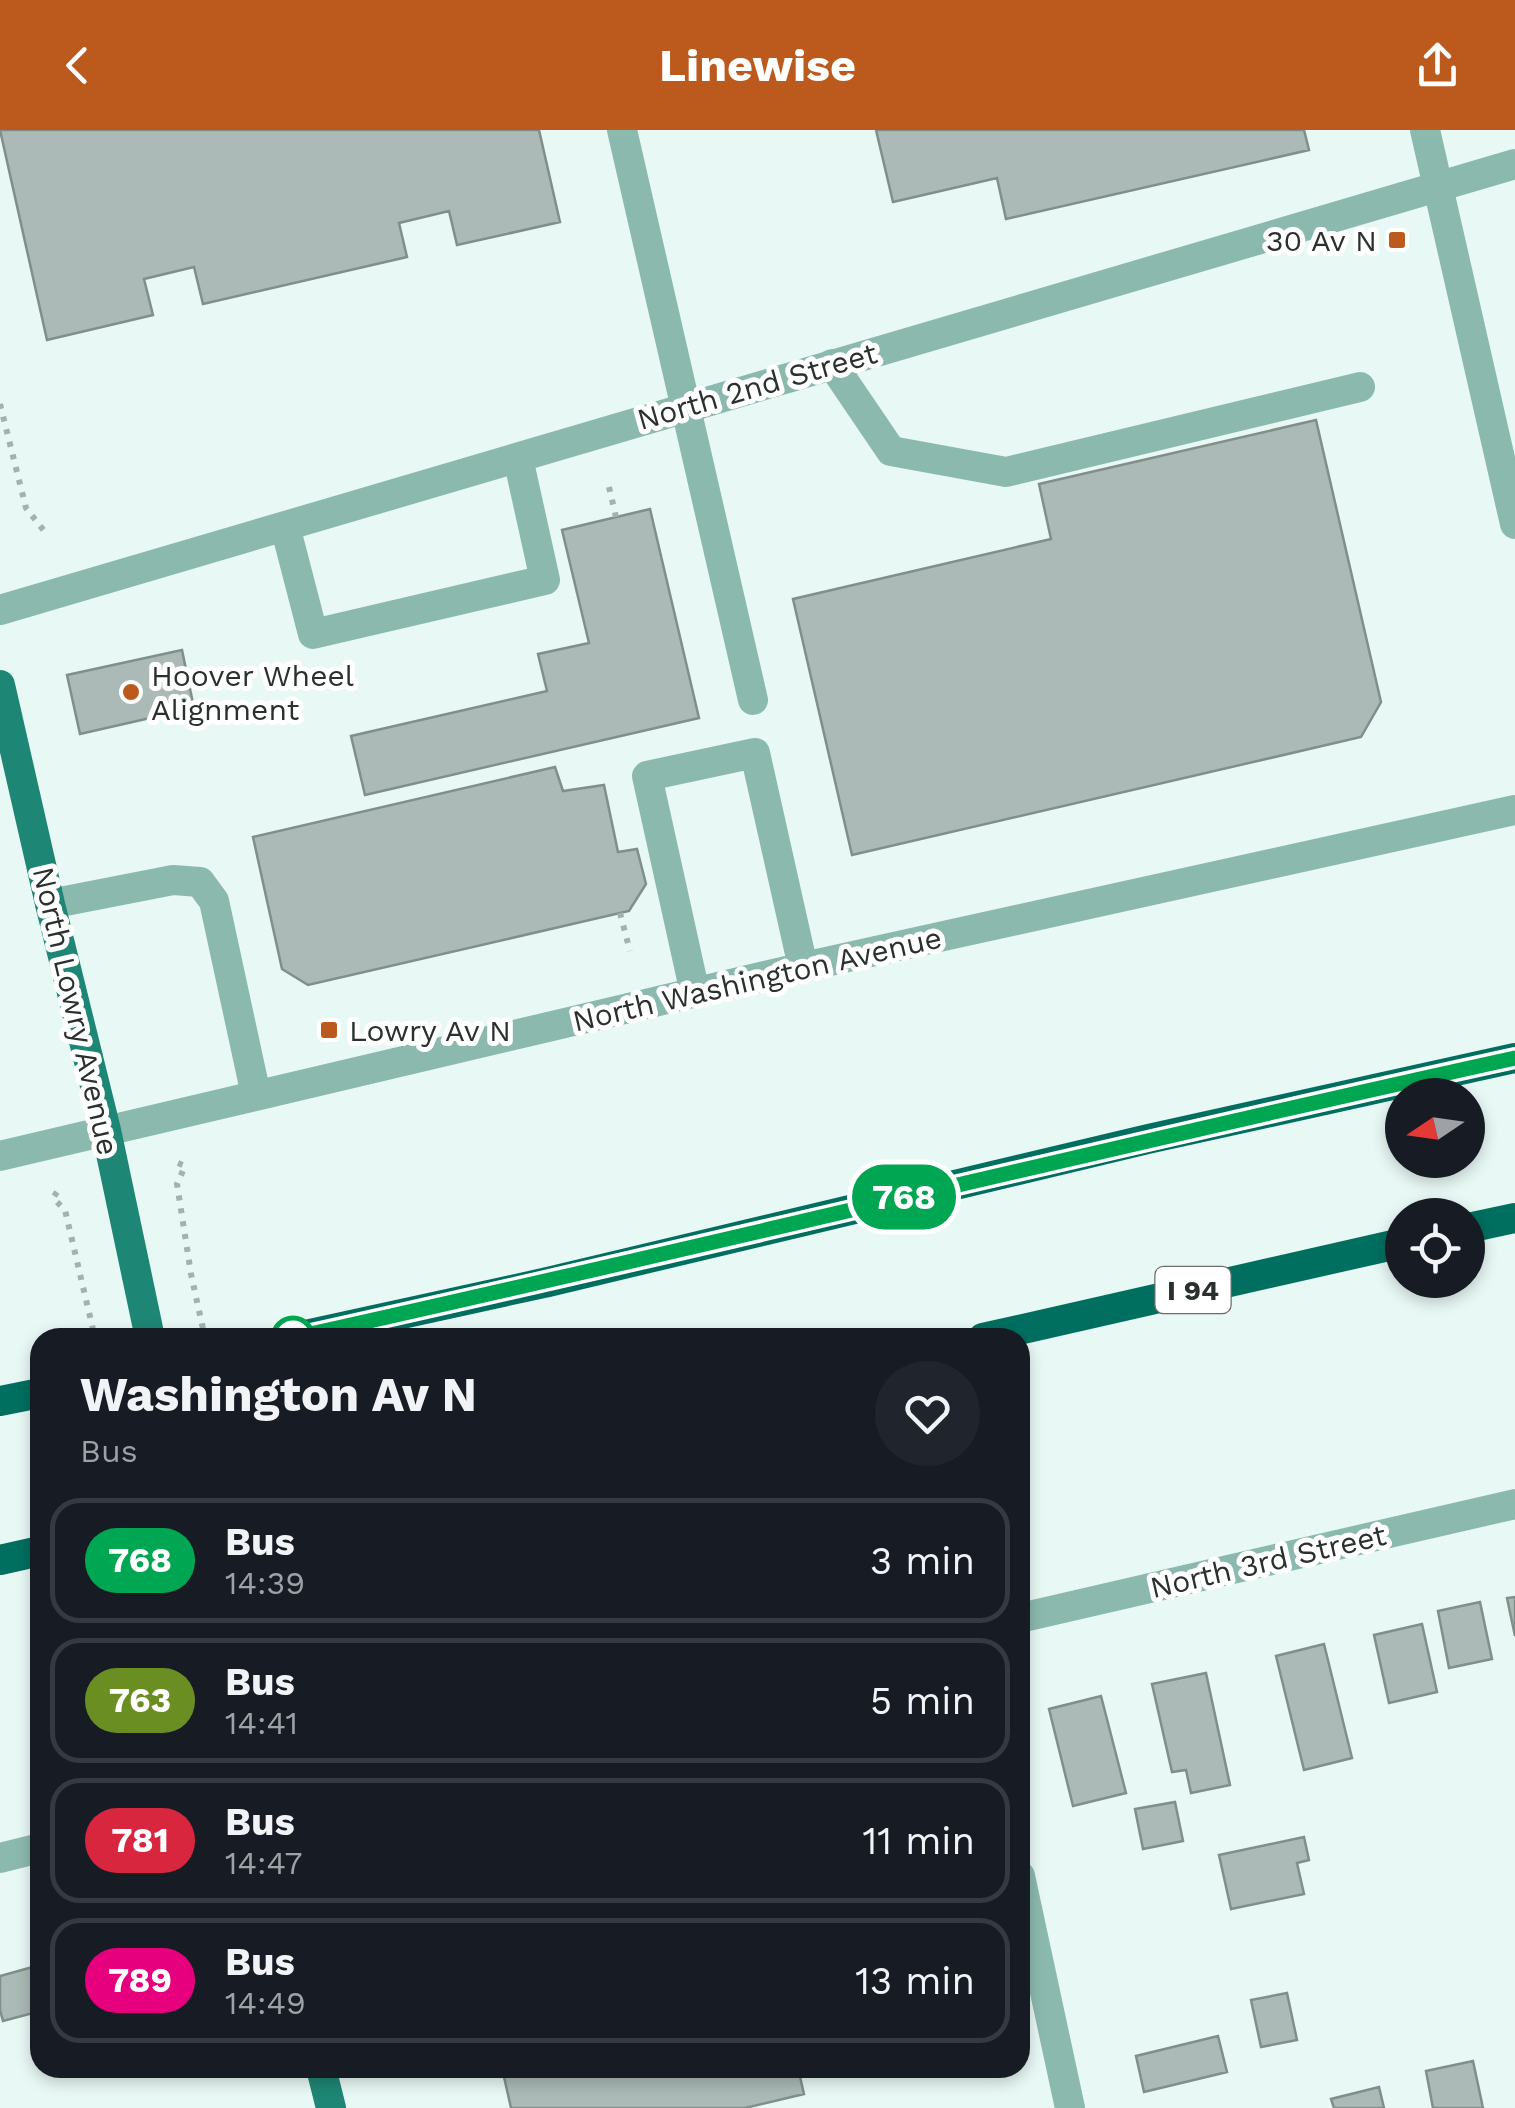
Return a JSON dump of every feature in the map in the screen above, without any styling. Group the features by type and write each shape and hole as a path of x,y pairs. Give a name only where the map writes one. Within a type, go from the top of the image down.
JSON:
{"highway":[{"path":"338,1328 1148,1139 1515,1058"},
{"path":"1485,1224 1515,1218"},
{"name":"I 94","path":"1027,1328 1385,1247"},
{"path":"0,1401 30,1394"},
{"path":"0,1560 30,1553"}],"main road":[{"name":"North Lowry Avenue","path":"0,685 106,1130 148,1328"},
{"path":"324,2078 331,2108"}],"street":[{"path":"622,130 753,700"},
{"path":"1425,130 1515,524"},
{"name":"North 2nd Street","path":"0,610 1515,164"},
{"path":"832,364 891,452 1006,472 1360,387"},
{"path":"285,526 314,634 546,580 518,458"},
{"path":"695,993 647,776 755,753 804,967"},
{"name":"North Washington Avenue","path":"0,1156 804,967 1515,810"},
{"path":"50,904 173,880 200,882 214,901 256,1094"},
{"name":"North 3rd Street","path":"1030,1616 1515,1504"},
{"path":"0,1858 30,1850"},
{"path":"1030,1922 1070,2108"}],"path":[{"path":"0,404 26,508 45,532"},
{"path":"608,487 616,517"},
{"path":"620,913 630,951"},
{"path":"178,1163 185,1166 177,1184 203,1328"},
{"path":"57,1192 53,1198 65,1210 92,1328"}],"building":[{"path":"0,130 539,130 560,222 457,245 449,211 399,223 407,257 203,304 194,267 144,279 153,315 47,340"},
{"path":"876,130 1304,130 1309,150 1006,219 997,178 893,202"},
{"path":"1316,420 1381,702 1361,737 852,855 793,599 1051,539 1039,484"},
{"path":"650,509 699,718 365,795 351,736 547,691 538,654 589,643 562,530"},
{"name":"Hoover Wheel Alignment","path":"182,650 194,708 80,734 67,675"},
{"path":"555,767 563,791 604,785 618,852 637,849 646,884 629,911 308,985 282,969 253,837"},
{"path":"1515,1597 1515,1636 1507,1598"},
{"path":"1480,1602 1492,1659 1449,1668 1438,1611"},
{"path":"1422,1624 1437,1692 1389,1703 1374,1635"},
{"path":"1324,1644 1352,1758 1304,1770 1276,1656"},
{"path":"1206,1673 1230,1785 1191,1793 1186,1770 1172,1772 1152,1684"},
{"path":"1101,1696 1126,1793 1073,1806 1049,1709"},
{"path":"1175,1802 1183,1841 1143,1849 1135,1809"},
{"path":"1304,1837 1309,1860 1297,1863 1304,1894 1231,1909 1219,1855"},
{"path":"30,1968 30,2014 3,2021 0,1976"},
{"path":"1287,1993 1297,2040 1261,2047 1251,2000"},
{"path":"1218,2036 1227,2072 1144,2092 1136,2056"},
{"path":"1473,2061 1483,2108 1433,2108 1426,2071"},
{"path":"504,2078 800,2078 804,2094 745,2108 511,2108"},
{"path":"1379,2087 1384,2108 1334,2108 1331,2099"}],"bus line":[{"name":"768","path":"339,1328 1148,1139 1515,1058"}],"place":[{"name":"30 Av N","path":"1397,240"},
{"name":"Hoover Wheel Alignment","path":"131,692"},
{"name":"Lowry Av N","path":"329,1030"}]}
